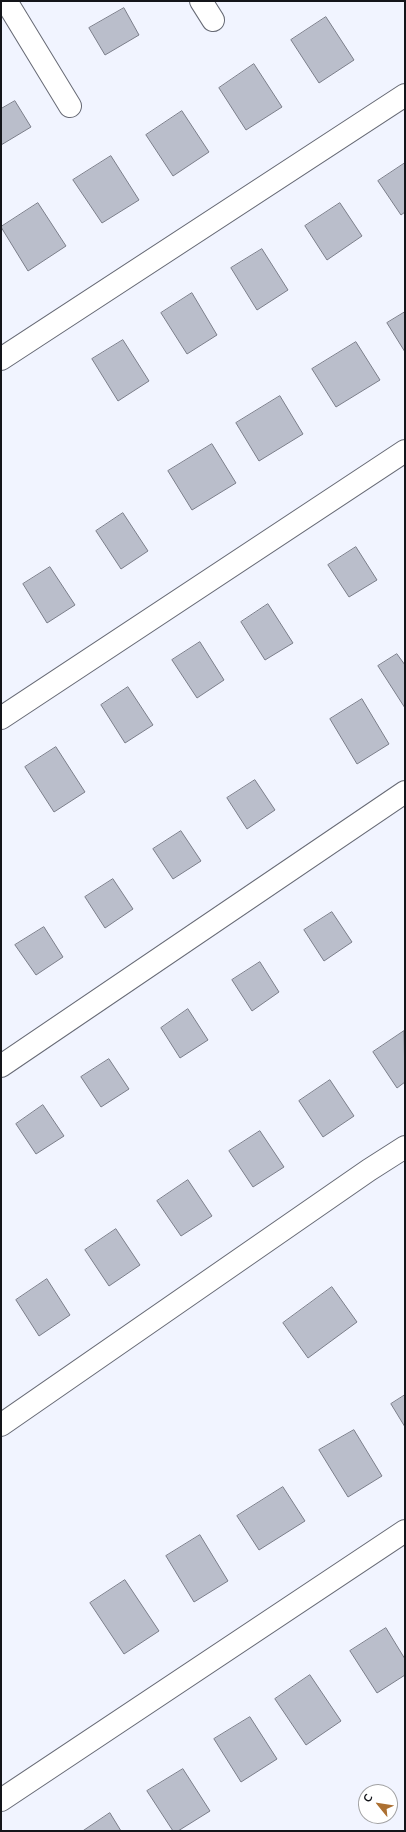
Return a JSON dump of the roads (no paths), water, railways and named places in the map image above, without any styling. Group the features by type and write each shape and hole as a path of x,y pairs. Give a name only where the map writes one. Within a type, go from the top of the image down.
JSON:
{"street":[{"path":"6,1 70,106"},
{"path":"201,1 213,20"},
{"path":"1,359 405,95"},
{"path":"1,718 405,451"},
{"path":"1,1066 405,792"},
{"path":"1,1425 369,1170 405,1147"},
{"path":"1,1800 405,1531"}]}
